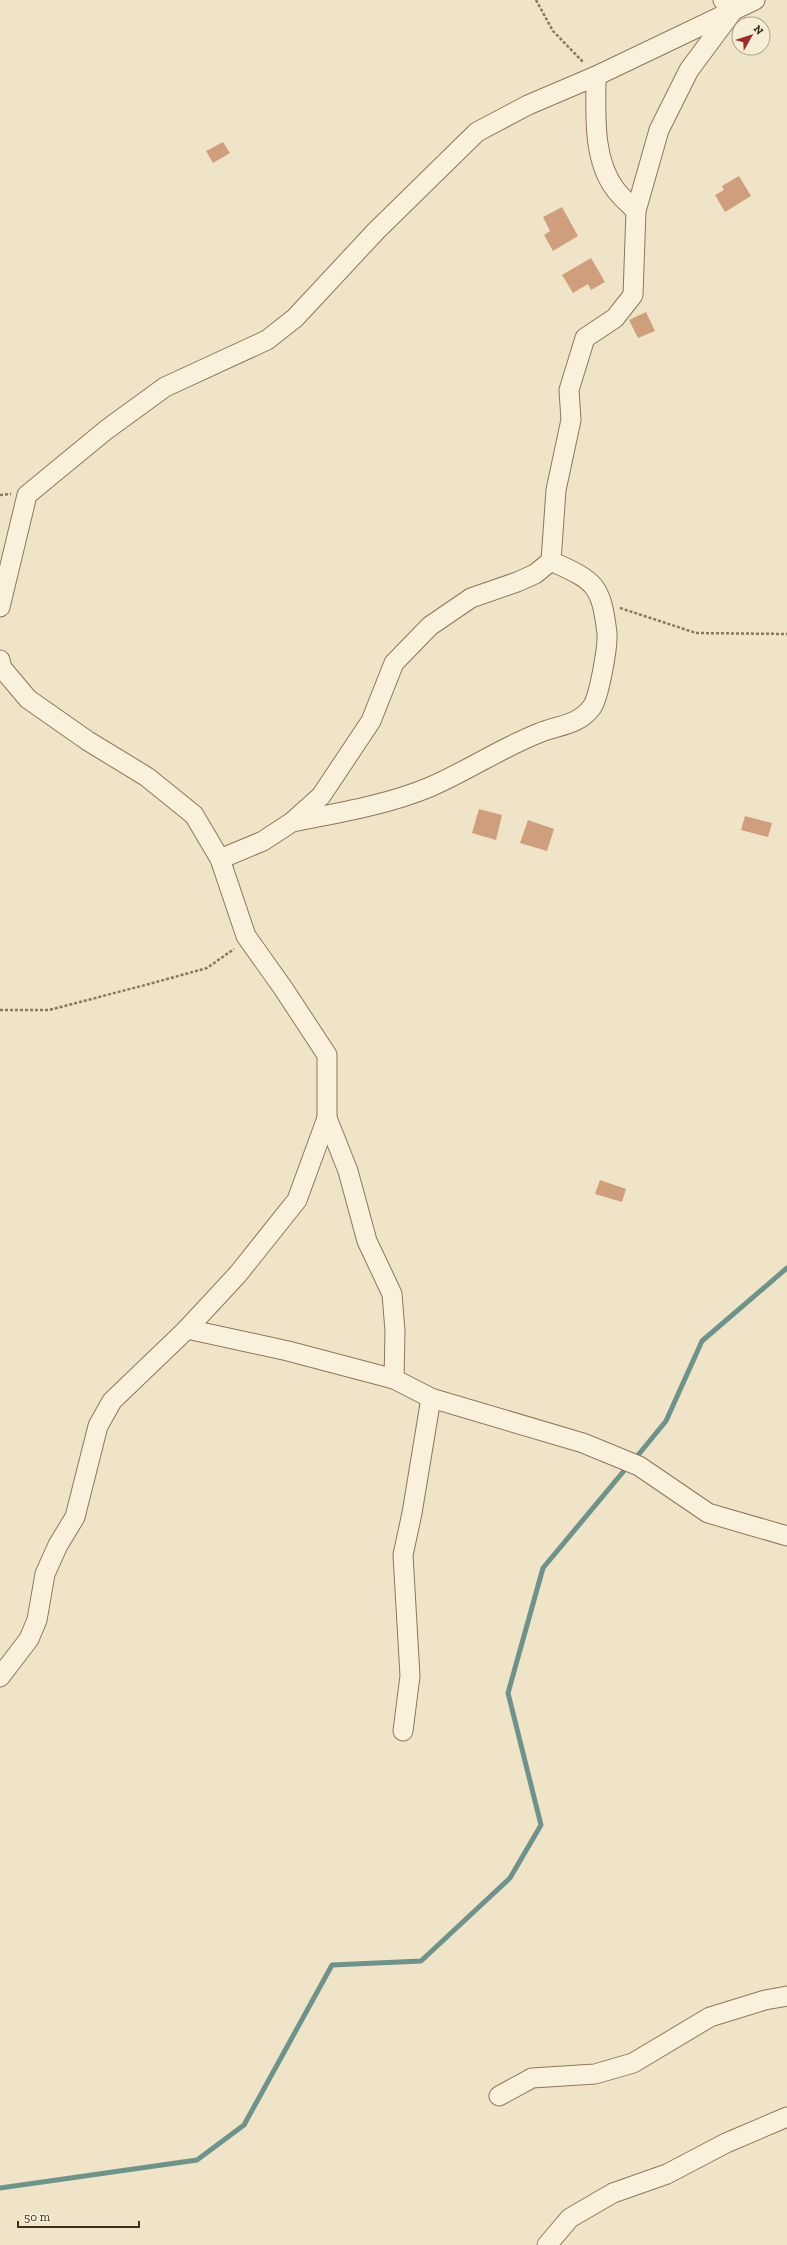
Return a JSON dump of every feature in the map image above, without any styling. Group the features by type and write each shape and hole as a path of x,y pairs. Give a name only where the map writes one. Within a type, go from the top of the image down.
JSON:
{"street":[{"path":"0,607 27,495 106,430 165,387 268,340 295,318 376,231 477,132 528,105 596,76 728,6 755,0"},
{"path":"220,859 263,841 292,822 321,796 372,721 394,663 430,626 471,598 536,574 551,561 556,490 571,420 569,390 585,338 615,318 633,295 636,211 659,130 672,100 728,6"},
{"path":"596,76 596,122 602,159 615,188 636,211"},
{"path":"292,822 371,806 430,787 539,732 573,724 592,707 602,673 607,639 604,604 596,589 582,575 551,561"},
{"path":"0,660 2,668 28,698 88,741 147,777 194,815 220,859 246,936 283,988 327,1055 327,1118 297,1200 238,1274 187,1329 112,1401 98,1426 75,1517 58,1546 45,1574 36,1620 29,1639 0,1677"},
{"path":"327,1118 348,1171 367,1241 392,1294 395,1331 394,1379"},
{"path":"187,1329 288,1351 394,1379 431,1398 583,1443 639,1466 708,1513 787,1536"},
{"path":"402,1731 410,1676 403,1555 431,1398"},
{"path":"499,2096 532,2078 595,2074 633,2064 710,2017 765,2000 787,1996"},
{"path":"547,2245 570,2218 613,2193 667,2174 726,2143 787,2117"}],"path":[{"path":"536,0 553,30 596,76"},
{"path":"604,604 696,633 787,634"},
{"path":"0,1010 49,1010 207,968 240,944 246,936"}],"building":[{"path":"223,142 230,153 213,163 206,151"},
{"path":"739,176 751,196 725,212 715,195 724,190 722,186"},
{"path":"562,207 578,236 553,251 544,235 550,231 543,217"},
{"path":"591,258 605,282 591,290 588,284 573,293 562,275"},
{"path":"646,312 655,331 638,338 629,320"},
{"path":"479,809 502,815 496,840 472,833"},
{"path":"745,816 772,823 768,837 741,830"},
{"path":"528,820 554,829 547,851 520,843"},
{"path":"600,1180 626,1189 622,1202 595,1194"}],"waterway":[{"path":"634,1460 666,1421 702,1341 787,1268"},
{"path":"0,2188 197,2160 244,2125 332,1965 421,1961 510,1878 541,1825 508,1693 543,1568 628,1466"}]}
